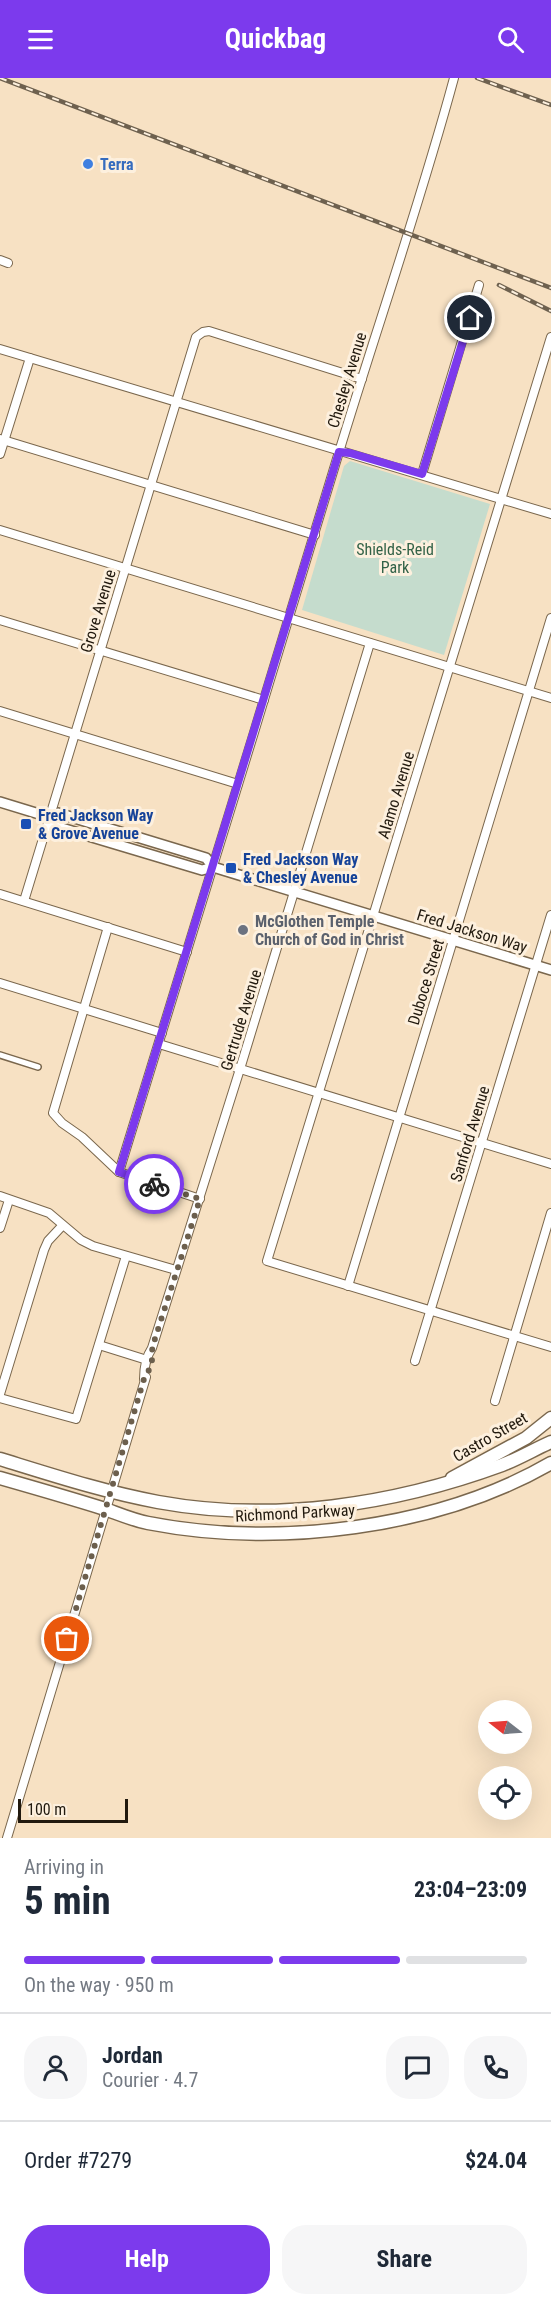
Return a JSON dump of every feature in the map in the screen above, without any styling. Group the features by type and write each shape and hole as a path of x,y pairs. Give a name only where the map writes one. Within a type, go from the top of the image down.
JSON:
{"main road":[{"name":"Castro Street","path":"444,1482 526,1438 551,1418"},
{"name":"Richmond Parkway","path":"0,1459 110,1491 174,1505 261,1512 301,1510 374,1500 502,1465 551,1442"},
{"name":"Richmond Parkway","path":"0,1478 148,1523 251,1534 362,1526 421,1514 520,1481 551,1463"},
{"path":"520,1481 551,1469"}],"street":[{"name":"Chesley Avenue","path":"119,1172 339,452 411,227 454,78"},
{"path":"422,474 479,285"},
{"name":"Grove Avenue","path":"24,901 196,337 209,331 362,379"},
{"name":"Alamo Avenue","path":"348,1286 267,1261 551,337"},
{"path":"0,349 551,514"},
{"path":"0,454 2,440 30,358"},
{"path":"2,440 315,536"},
{"path":"0,530 551,698"},
{"name":"Duboce Street","path":"348,1286 551,618"},
{"path":"0,620 264,700"},
{"name":"Gertrude Avenue","path":"152,1348 200,1199 370,643"},
{"path":"0,711 238,784"},
{"name":"Fred Jackson Way","path":"0,802 49,817 55,826 202,870 213,867 551,970"},
{"path":"0,894 187,952"},
{"name":"Sanford Avenue","path":"416,1361 551,915"},
{"path":"108,927 53,1113 62,1124 82,1137 119,1172 200,1199"},
{"path":"0,983 162,1033"},
{"path":"159,1044 551,1164"},
{"path":"0,1055 38,1067"},
{"path":"0,1196 49,1213 81,1240 176,1270"},
{"path":"0,1228 9,1200"},
{"path":"495,1401 551,1213"},
{"path":"0,1394 44,1250 48,1241 62,1226"},
{"path":"0,1398 76,1419 126,1256"},
{"path":"348,1286 551,1347"},
{"path":"99,1346 147,1360"},
{"path":"7,1838 152,1348"},
{"path":"144,1379 153,1355 152,1348"}],"green space":[{"name":"Shields-Reid Park","path":"350,461 490,504 444,655 302,610 344,466"}],"railway":[{"path":"0,78 551,288"},
{"path":"477,78 551,105"},
{"path":"499,285 551,311"}],"way so far":[{"path":"67,1639 113,1479 153,1355 152,1348 200,1199 154,1184"}],"place":[{"name":"Terra","path":"88,164"},
{"name":"Fred Jackson Way & Grove Avenue","path":"26,824"},
{"name":"Fred Jackson Way & Chesley Avenue","path":"231,868"},
{"name":"McGlothen Temple Church of God in Christ","path":"243,930"}],"route":[{"path":"154,1184 119,1172 339,452 350,453 422,474 470,318"}]}
